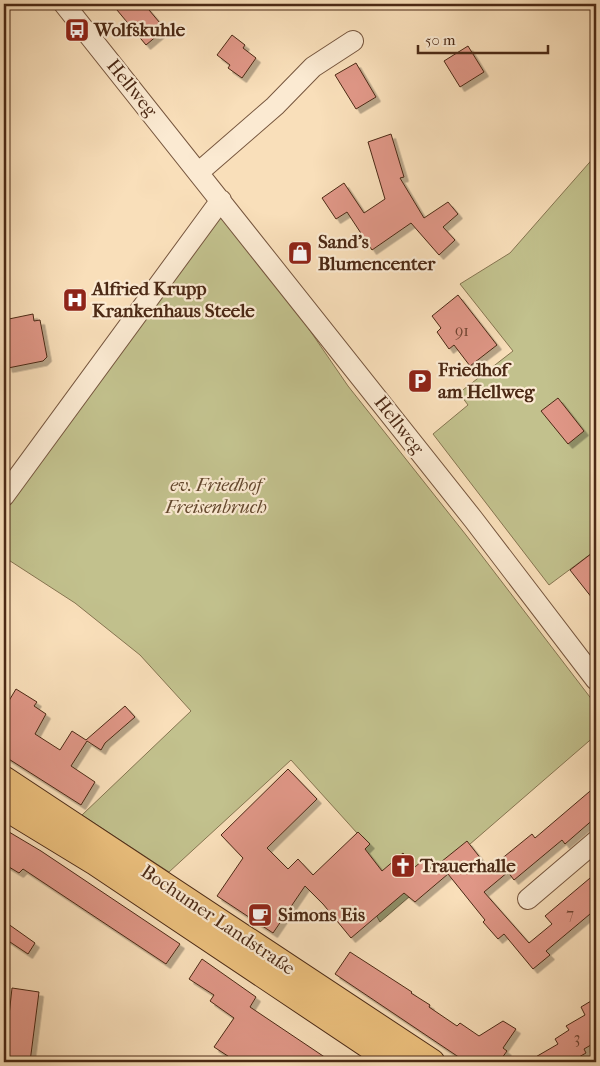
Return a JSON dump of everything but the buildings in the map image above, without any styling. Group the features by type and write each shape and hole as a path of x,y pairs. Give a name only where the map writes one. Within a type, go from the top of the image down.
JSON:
{"main road":[{"name":"Bochumer Landstraße","path":"4,779 432,1062"},
{"name":"Bochumer Landstraße","path":"4,807 96,863 393,1062"}],"street":[{"name":"Hellweg","path":"64,4 473,519 596,680"},
{"path":"199,172 275,106 313,67 353,41"},
{"path":"4,496 221,200"},
{"path":"528,899 596,841"}],"green space":[{"path":"596,155 596,550 549,585 433,434 468,405 459,393 513,351 460,284 510,253"},
{"name":"ev. Friedhof Freisenbruch","path":"221,201 348,386 466,535 596,705 596,735 380,922 341,851 357,833 291,760 169,872 82,815 191,711 140,655 75,603 4,557 4,498"}],"place":[{"name":"Wolfskuhle","path":"77,30"},
{"name":"Sand's Blumencenter","path":"300,253"},
{"name":"Alfried Krupp Krankenhaus Steele","path":"75,300"},
{"name":"Friedhof am Hellweg","path":"420,381"},
{"name":"Trauerhalle","path":"403,866"},
{"name":"Simons Eis","path":"260,915"}]}
